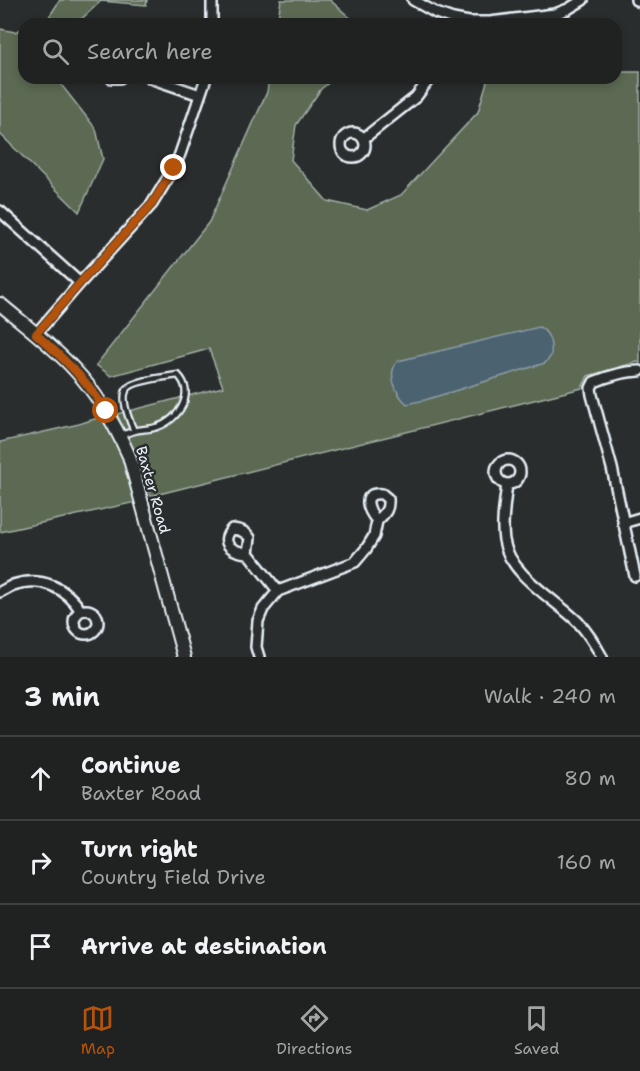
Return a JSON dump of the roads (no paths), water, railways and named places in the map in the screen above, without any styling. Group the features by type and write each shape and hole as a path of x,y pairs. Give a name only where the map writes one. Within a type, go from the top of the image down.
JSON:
{"main road":[{"name":"Baxter Road","path":"0,304 74,368 98,398 120,435 129,456 184,657"}],"street":[{"path":"212,0 212,18"},
{"path":"413,0 445,18"},
{"path":"522,18 555,14 583,0"},
{"path":"636,0 640,2"},
{"path":"168,84 200,95"},
{"path":"36,334 152,204 180,154 204,84"},
{"path":"363,138 416,97 426,84"},
{"path":"0,212 80,283"},
{"path":"635,576 612,468 591,388 594,381 630,371 640,372"},
{"path":"507,484 503,526 504,542 512,560 536,587 579,624 602,657"},
{"path":"623,523 640,518"},
{"path":"258,657 256,646 258,621 263,609 278,591 355,562 374,536 376,520"},
{"path":"248,553 278,591"},
{"path":"0,592 13,585 32,582 45,583 66,592 81,611"}],"lane":[{"path":"120,435 159,427 169,421 184,405 186,395 182,378 178,375 147,380 126,390 126,406 134,431"}],"water":[{"path":"539,327 546,333 551,344 551,356 545,363 407,404 396,389 393,371 398,361"}]}
